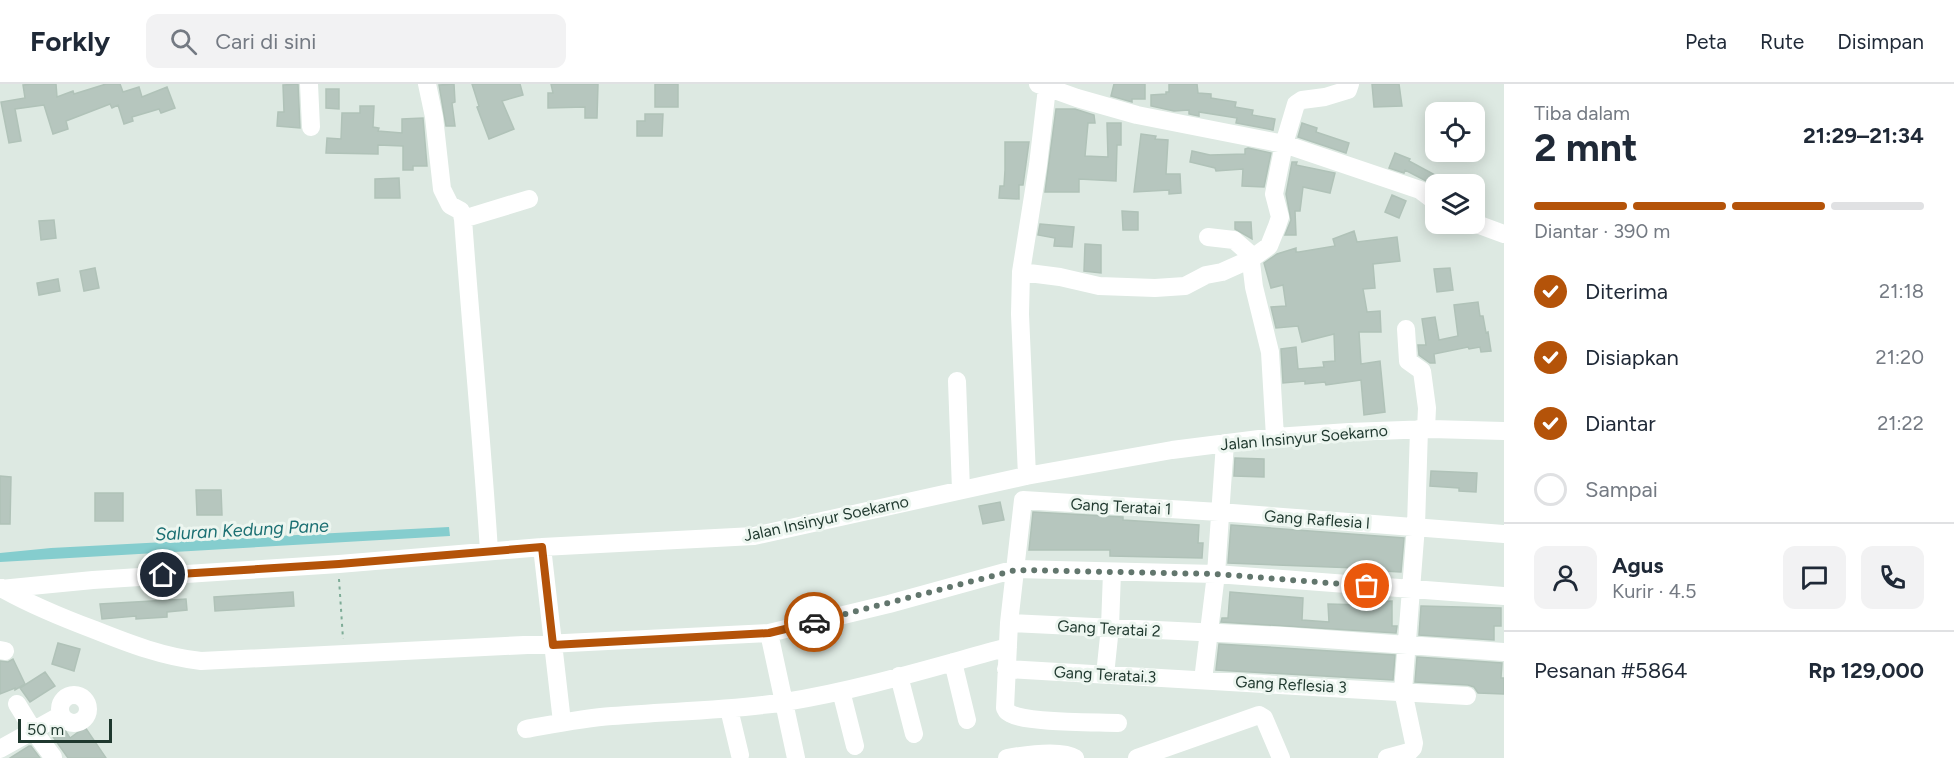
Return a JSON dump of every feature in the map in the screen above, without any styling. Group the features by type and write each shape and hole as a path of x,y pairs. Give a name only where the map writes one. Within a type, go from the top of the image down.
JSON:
{"street":[{"path":"309,84 311,126"},
{"path":"427,84 434,117 442,189 450,205 461,211 463,219 489,543"},
{"path":"1021,272 1060,277 1099,286 1155,288 1185,286 1206,275 1221,272 1251,259 1269,246 1280,217 1274,194 1284,144 1298,103 1348,90 1350,84"},
{"path":"1026,464 1020,314 1021,272 1038,165 1042,86 1137,115 1284,144 1420,190 1425,194"},
{"path":"463,219 529,199"},
{"path":"1485,228 1504,234"},
{"path":"1208,237 1234,240 1248,251 1251,259 1254,287 1270,352 1274,428"},
{"path":"1387,758 1409,752 1414,743 1403,691 1424,421 1422,371 1408,361 1406,329"},
{"path":"957,381 961,490"},
{"name":"Jalan Insinyur Soekarno","path":"1,588 339,564 489,543 542,547 754,536 961,490 1026,464 1225,443 1274,428 1424,421 1504,431"},
{"path":"1203,680 1216,574 1225,443"},
{"name":"Gang Teratai 1","path":"1016,570 1023,500 1219,512"},
{"name":"Gang Raflesia l","path":"1219,512 1504,534"},
{"path":"542,547 562,722"},
{"path":"1016,570 1006,669 1005,708 1008,713 1037,719 1118,723"},
{"path":"1,588 26,602 130,644 181,659 201,662 769,633 1016,570 1216,574 1504,596"},
{"path":"1105,675 1112,572"},
{"name":"Gang Teratai 2","path":"1009,623 1284,636 1504,652"},
{"path":"769,633 796,758"},
{"path":"526,729 610,716 729,709 784,702 841,691 1008,647"},
{"path":"953,662 967,720"},
{"name":"Gang Teratai.3","path":"1006,669 1203,680"},
{"path":"899,676 914,734"},
{"name":"Gang Reflesia 3","path":"1203,680 1467,696"},
{"path":"841,691 855,746"},
{"path":"17,704 53,757"},
{"path":"729,709 740,755"},
{"path":"0,749 61,715"},
{"path":"1137,758 1259,715 1264,718 1281,758"},
{"path":"1016,757 1069,754 1075,758"}],"path":[{"path":"339,564 345,654"}],"water":[{"path":"449,527 450,536 0,562 0,553 51,548"}],"building":[{"path":"56,84 57,97 106,84 120,84 123,92 139,87 142,97 167,87 175,108 161,113 159,109 132,117 133,121 124,124 118,105 112,108 110,104 66,121 68,129 53,134 44,105 15,109 21,141 9,143 1,102 25,98 23,85"},
{"path":"298,84 300,128 277,126 278,112 284,112 283,85"},
{"path":"454,84 455,102 452,103 455,126 446,126 439,85"},
{"path":"472,84 520,84 523,95 502,101 514,129 489,139 477,107 479,106"},
{"path":"551,84 598,84 597,118 585,118 585,107 548,108 548,93 553,93"},
{"path":"655,84 678,84 678,107 655,107"},
{"path":"1114,84 1145,84 1145,99 1132,99 1132,102 1111,96"},
{"path":"1169,84 1197,84 1198,93 1211,94 1211,98 1236,102 1235,107 1253,110 1252,115 1275,119 1273,130 1236,123 1237,118 1199,112 1199,116 1189,114 1189,110 1174,111 1151,106 1151,95 1166,94 1169,92"},
{"path":"1372,84 1399,84 1402,106 1374,107"},
{"path":"326,89 339,89 339,109 326,108"},
{"path":"360,106 374,106 373,127 379,128 378,131 402,133 402,119 423,118 427,166 413,166 413,170 403,170 403,146 378,145 378,154 326,153 327,138 341,139 342,113 360,113"},
{"path":"1056,109 1075,109 1094,115 1095,123 1088,123 1085,156 1108,157 1107,123 1121,123 1121,145 1117,145 1116,181 1079,179 1079,192 1045,192"},
{"path":"645,114 663,114 662,136 637,136 637,121 645,121"},
{"path":"1302,123 1317,128 1316,132 1349,143 1346,153 1298,137"},
{"path":"1141,134 1156,136 1155,139 1168,140 1166,174 1180,174 1181,193 1169,194 1169,190 1134,192"},
{"path":"1005,142 1029,142 1023,185 1019,185 1019,199 999,198 1000,186 1004,186"},
{"path":"1245,149 1271,153 1264,187 1242,186 1243,169 1216,171 1215,168 1190,162 1192,151 1210,155 1245,154"},
{"path":"1395,153 1410,159 1409,161 1433,174 1425,174 1425,180 1405,170 1404,173 1389,168"},
{"path":"1292,162 1297,162 1296,165 1335,173 1330,193 1303,187 1300,211 1295,211 1296,235 1285,235 1291,220 1286,194"},
{"path":"399,178 400,198 375,198 375,179"},
{"path":"1392,195 1406,201 1399,218 1385,212"},
{"path":"1122,211 1138,212 1138,230 1123,230"},
{"path":"54,220 56,238 41,240 39,221"},
{"path":"1235,222 1251,222 1252,239 1235,229"},
{"path":"1040,224 1074,227 1072,247 1054,246 1055,238 1038,235"},
{"path":"1354,231 1357,242 1397,237 1400,261 1373,264 1375,288 1363,289 1367,312 1380,311 1381,332 1359,332 1361,364 1380,361 1385,412 1364,415 1361,380 1326,385 1325,382 1305,384 1305,381 1283,383 1281,349 1296,347 1298,369 1324,367 1323,362 1335,361 1334,334 1302,342 1298,326 1276,328 1271,307 1286,306 1283,285 1271,288 1264,263 1277,254 1296,248 1296,252 1299,252 1335,246 1333,239"},
{"path":"1085,244 1101,245 1101,273 1084,271"},
{"path":"95,268 99,288 84,291 80,271"},
{"path":"1450,268 1453,290 1437,292 1434,269"},
{"path":"58,279 60,291 39,295 37,283"},
{"path":"1478,302 1480,316 1483,316 1486,333 1488,332 1491,351 1481,352 1480,347 1469,349 1468,347 1434,354 1435,363 1430,363 1419,355 1418,345 1426,345 1422,319 1435,317 1439,340 1458,336 1454,305"},
{"path":"1235,458 1264,459 1264,477 1234,476"},
{"path":"1431,471 1477,473 1476,492 1430,486"},
{"path":"0,476 11,477 10,524 0,524"},
{"path":"196,490 221,490 222,515 197,515"},
{"path":"95,493 123,493 123,521 95,521"},
{"path":"1000,502 1004,520 983,524 979,506"},
{"path":"1033,512 1123,517 1123,520 1199,525 1198,543 1203,543 1202,558 1110,556 1110,550 1029,550"},
{"path":"1231,525 1404,538 1401,572 1382,571 1383,569 1228,563"},
{"path":"293,592 294,606 215,611 214,597"},
{"path":"1230,592 1303,598 1302,620 1329,622 1328,604 1368,605 1368,602 1392,601 1392,626 1397,626 1396,633 1221,622 1222,618 1228,618"},
{"path":"186,599 187,610 167,612 167,617 136,619 136,616 102,619 100,604"},
{"path":"1421,606 1501,608 1501,626 1494,626 1494,640 1419,635"},
{"path":"58,643 80,649 74,671 52,664"},
{"path":"1219,644 1395,655 1393,680 1216,670"},
{"path":"1417,657 1502,663 1501,678 1504,678 1504,694 1478,693 1474,687 1468,685 1415,682"},
{"path":"13,659 25,684 15,690 15,688 0,694 0,661 8,662"},
{"path":"45,672 55,686 30,702 20,688"},
{"path":"63,727 70,738 85,727 106,758 68,758 51,734"},
{"path":"29,746 40,758 10,758"}],"way so far":[{"path":"814,622 1016,570 1216,574 1367,586"}],"route":[{"path":"163,575 339,564 542,547 553,645 769,633 814,622"}],"water label":[{"name":"Saluran Kedung Pane","path":"242,530"}]}
